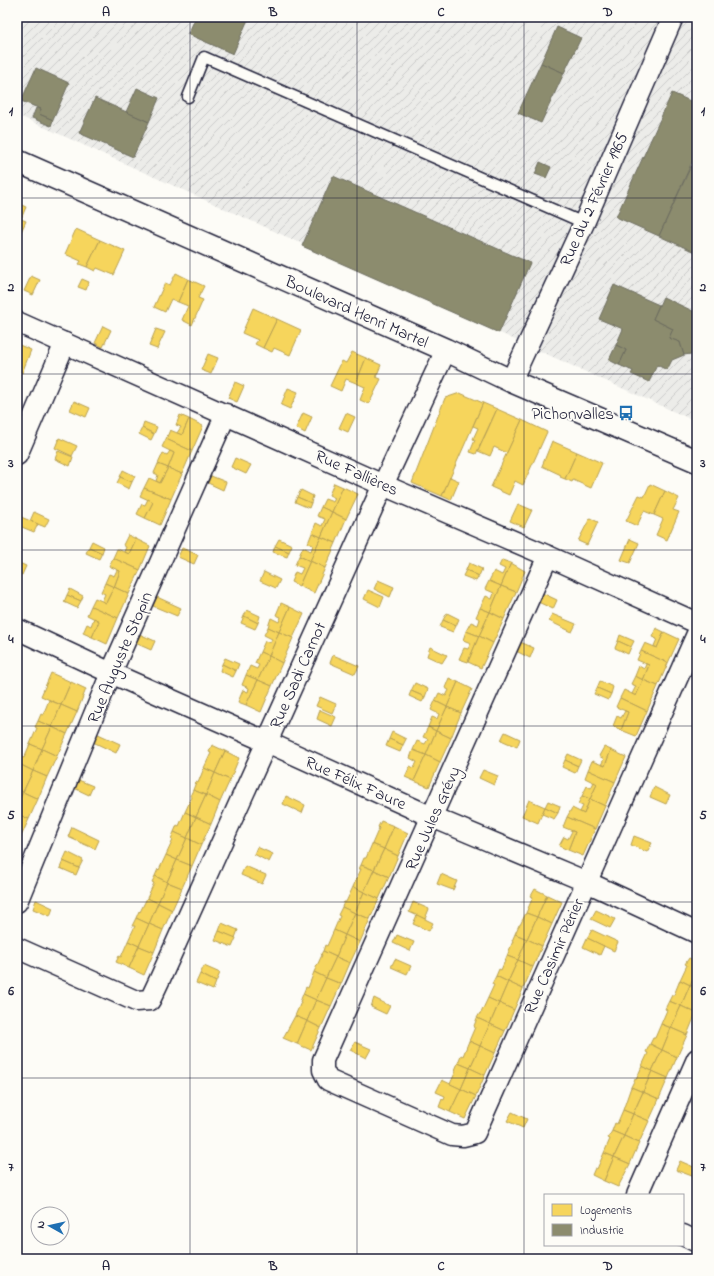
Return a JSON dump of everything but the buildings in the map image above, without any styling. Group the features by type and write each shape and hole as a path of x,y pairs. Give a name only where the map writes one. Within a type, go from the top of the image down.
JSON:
{"street":[{"name":"Rue du 2 Février 1965","path":"511,381 584,223 673,17"},
{"name":"Boulevard Henri Martel","path":"17,161 446,350 511,381 697,462"},
{"name":"Rue Fallières","path":"17,322 383,485 697,622"},
{"path":"17,455 65,343"},
{"name":"Rue Sadi Carnot","path":"17,948 136,1001 150,1000 383,485 446,350"},
{"name":"Rue Auguste Stopin","path":"17,902 111,673 226,414"},
{"name":"Rue Jules Grévy","path":"328,1080 323,1070 323,1060 548,556"},
{"name":"Rue Félix Faure","path":"17,629 111,673 432,817 586,882 697,933"},
{"name":"Rue Casimir Périer","path":"328,1080 452,1135 463,1136 475,1133 697,634"},
{"path":"636,1194 697,1059"},
{"path":"684,1236 697,1242"}],"lane":[{"path":"188,97 204,57 584,223"}],"shaded area":[{"path":"17,17 697,17 697,422 17,115"}],"place":[{"name":"Pichonvalles","path":"626,413"}]}
